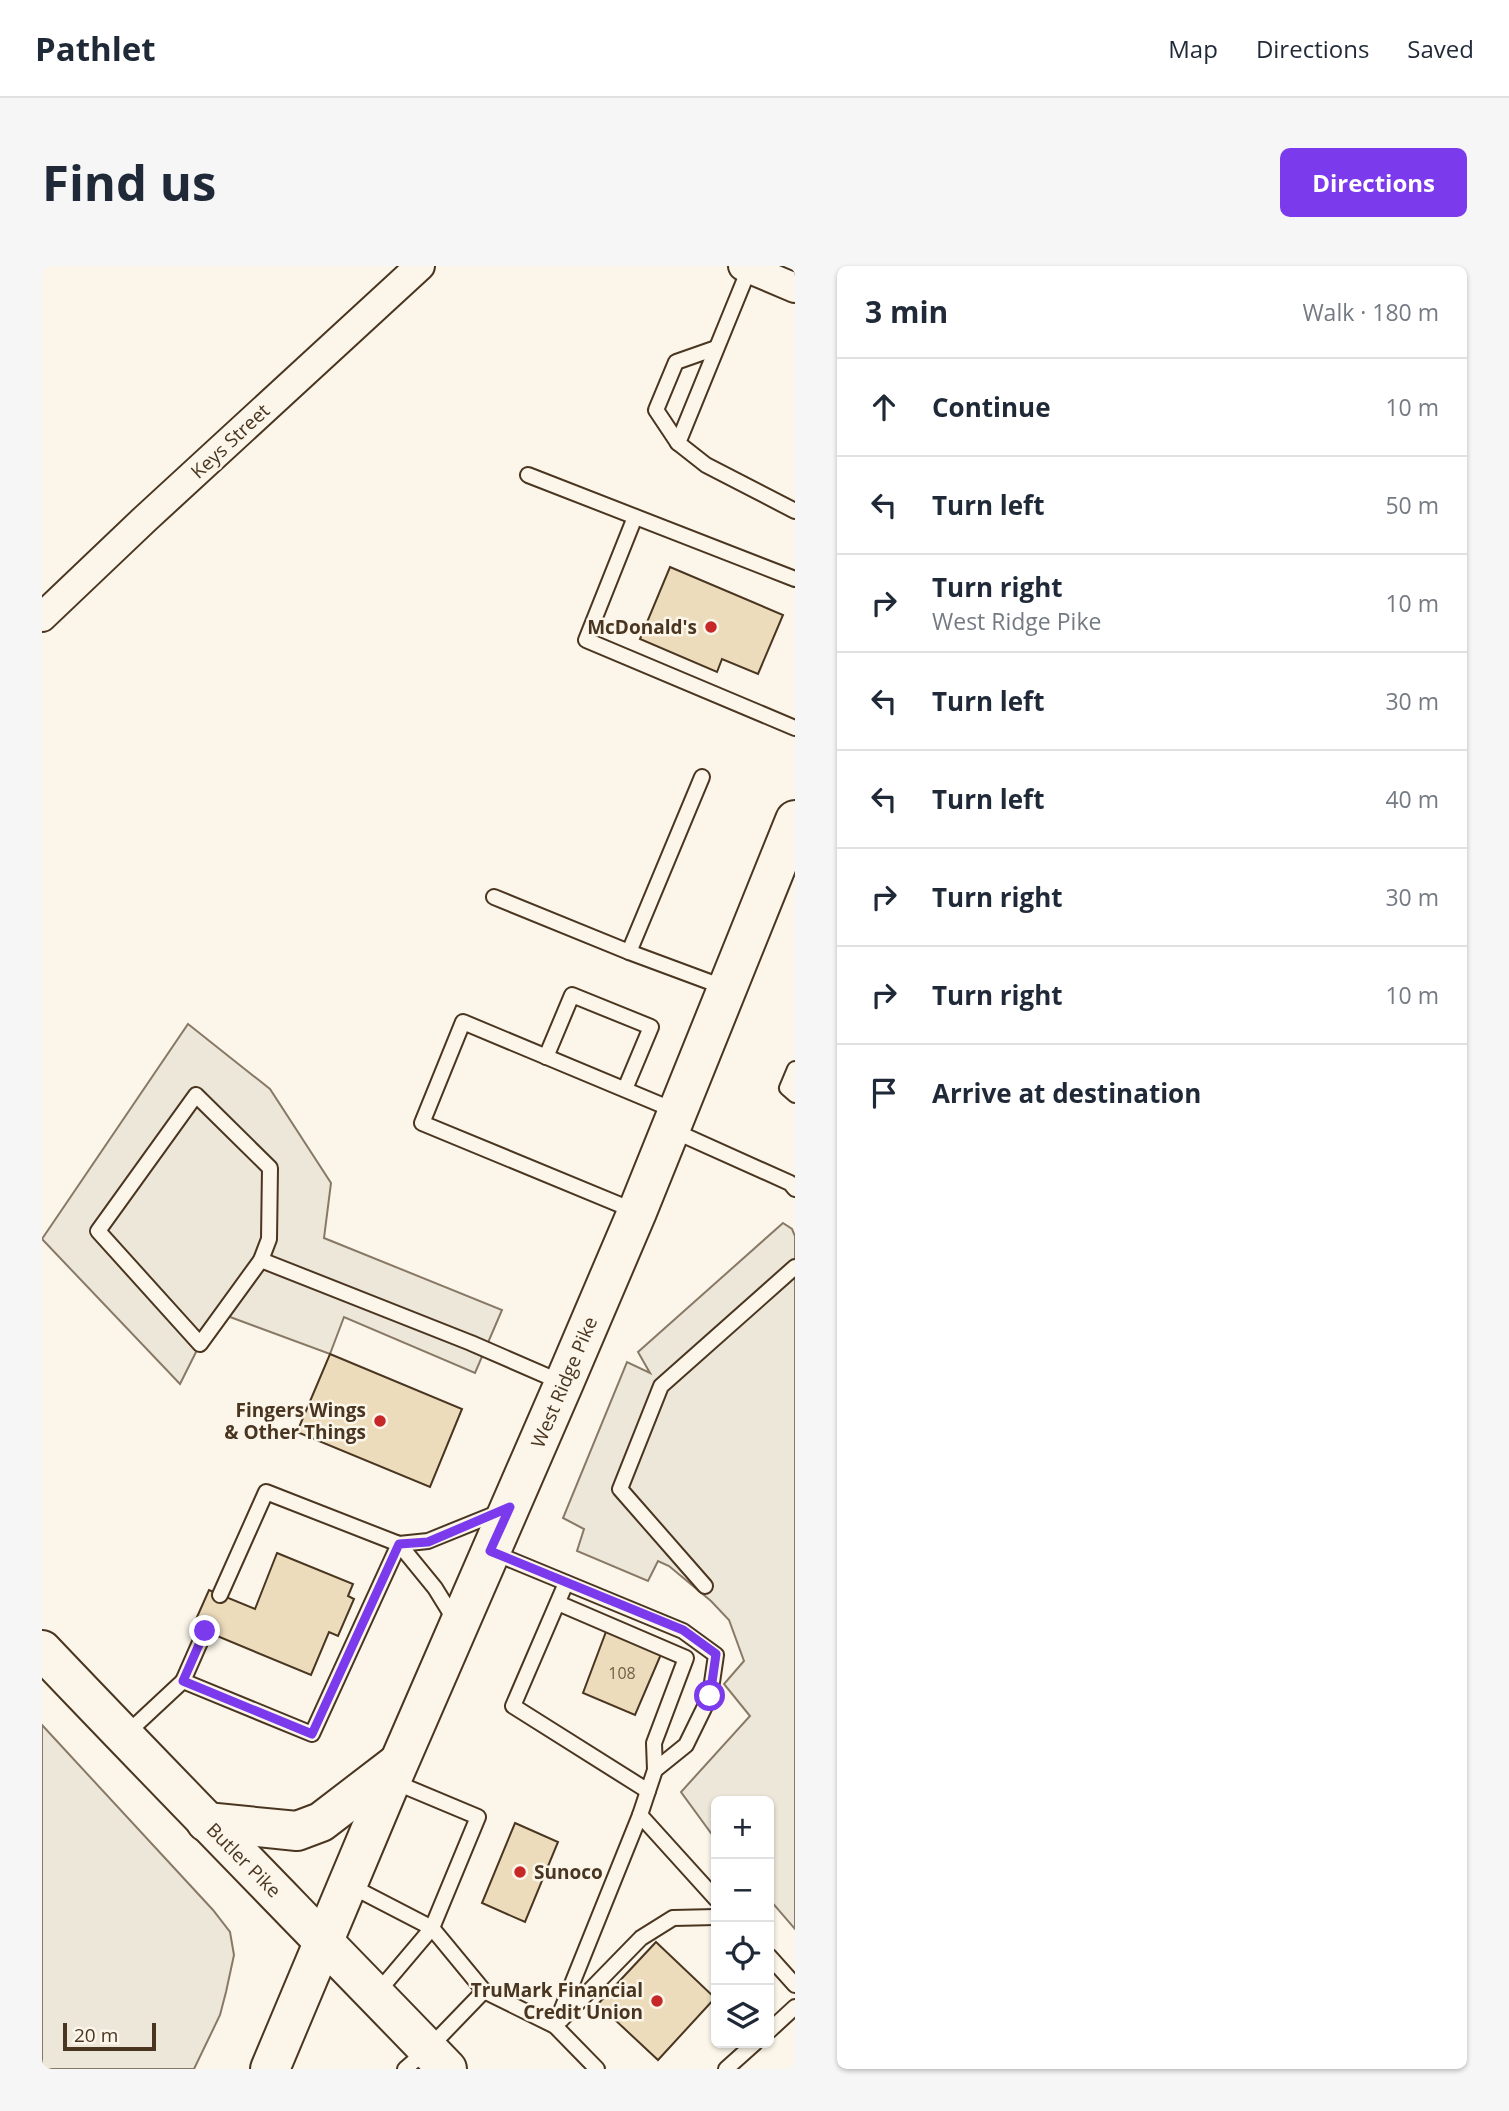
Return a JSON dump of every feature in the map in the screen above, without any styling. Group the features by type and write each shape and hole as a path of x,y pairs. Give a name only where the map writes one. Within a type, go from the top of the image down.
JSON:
{"main road":[{"name":"West Ridge Pike","path":"270,2069 457,1625 637,1212 791,838"},
{"name":"Butler Pike","path":"42,1650 206,1822 325,1941 375,1995 427,2062"},
{"path":"206,1822 297,1831 321,1822 395,1771"}],"street":[{"name":"Keys Street","path":"42,617 420,266"},
{"path":"746,267 786,278"}],"lane":[{"path":"678,443 746,267"},
{"path":"716,348 676,362 656,410 678,443 706,466 795,511"},
{"path":"528,475 795,579"},
{"path":"635,517 586,640 795,727"},
{"path":"629,952 702,777"},
{"path":"494,897 629,952 727,988"},
{"path":"546,1057 572,995 651,1027 625,1089"},
{"path":"637,1212 422,1123 463,1022 625,1089 674,1120 790,1183 795,1189"},
{"path":"795,1069 787,1088 795,1096"},
{"path":"196,1095 270,1168 269,1239 261,1260 200,1344 98,1231 196,1095"},
{"path":"261,1260 564,1383"},
{"path":"705,1586 621,1489 661,1387 795,1267"},
{"path":"220,1595 266,1492 399,1544 428,1542 510,1507"},
{"path":"399,1544 436,1588 457,1625"},
{"path":"183,1681 312,1734 399,1544"},
{"path":"490,1551 683,1630 716,1654 710,1696 686,1745 655,1770"},
{"path":"566,1583 513,1706 648,1791"},
{"path":"555,2026 640,1815 655,1770 654,1743 687,1658 558,1602"},
{"path":"124,1737 183,1681 205,1631"},
{"path":"375,1995 432,1928 478,1817 395,1771"},
{"path":"640,1815 711,1893"},
{"path":"348,1885 432,1928 484,1991 555,2026 597,2069"},
{"path":"555,2026 641,1938 673,1918 711,1917"},
{"path":"774,1962 795,1985"},
{"path":"427,2062 484,1991"},
{"path":"774,2026 795,2007"},
{"path":"726,2069 749,2048"}],"shaded area":[{"path":"188,1024 270,1089 331,1183 324,1238 502,1310 475,1373 344,1317 330,1354 222,1314 200,1344 180,1384 42,1239"},
{"path":"783,1223 792,1229 795,1236 795,1929 774,1905 774,1796 711,1796 711,1833 681,1792 750,1716 724,1684 744,1661 729,1620 669,1566 658,1561 648,1581 577,1551 584,1529 563,1518 627,1362 650,1373 638,1352"},
{"path":"42,1725 213,1910 230,1932 234,1955 220,2015 194,2069 42,2069"}],"building":[{"name":"McDonald's","path":"670,567 783,615 758,674 722,659 717,672 640,639"},
{"name":"Fingers Wings & Other Things","path":"330,1354 462,1409 430,1487 297,1432"},
{"path":"277,1553 353,1584 348,1596 354,1599 338,1636 329,1632 311,1675 193,1626 209,1590 255,1609"},
{"path":"607,1629 662,1652 635,1715 583,1693"},
{"name":"Sunoco","path":"515,1823 558,1842 525,1922 482,1903"},
{"name":"TruMark Financial Credit Union","path":"656,1942 711,1994 711,2002 658,2060 598,2004"}],"place":[{"name":"McDonald's","path":"711,627"},
{"name":"Fingers Wings & Other Things","path":"380,1421"},
{"name":"Sunoco","path":"520,1872"},
{"name":"TruMark Financial Credit Union","path":"657,2001"}],"route":[{"path":"205,1631 183,1681 312,1734 399,1544 428,1542 510,1507 490,1551 683,1630 716,1654 710,1696"}]}
